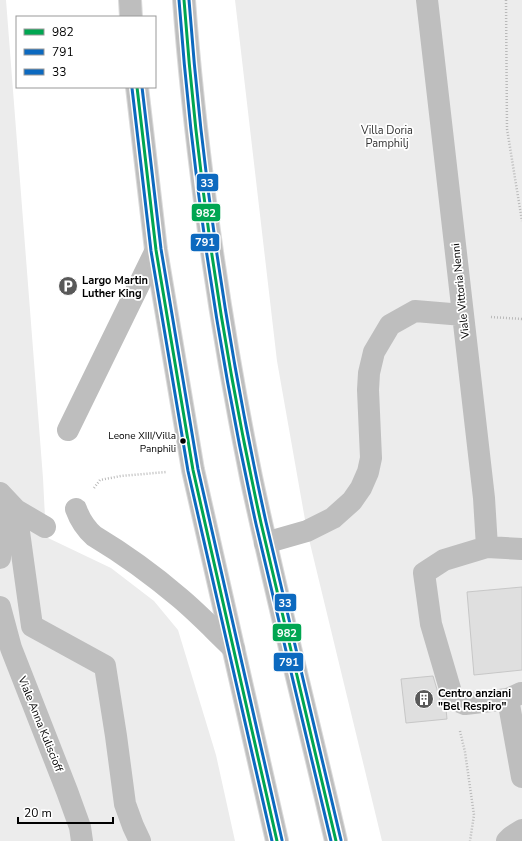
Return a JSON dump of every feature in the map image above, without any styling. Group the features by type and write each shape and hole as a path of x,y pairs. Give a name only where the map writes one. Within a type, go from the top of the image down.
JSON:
{"street":[{"path":"130,0 131,16"},
{"path":"184,0 190,74 201,169 214,266 236,402 265,542 336,841"},
{"name":"Viale Vittoria Nenni","path":"427,0 484,498 487,547"},
{"path":"137,88 156,250 193,470 278,841"},
{"path":"68,430 156,250"},
{"path":"265,542 307,531 333,518 352,501 361,488 368,472 370,458 369,373 374,352 390,325 415,311 463,315"},
{"path":"0,493 8,515 32,626 105,666 125,804 140,841"},
{"path":"76,509 87,530 160,582 182,600 234,649"},
{"path":"8,515 45,527"},
{"path":"0,558 1,524 8,515"},
{"path":"522,549 487,547 444,560 424,573 431,624 453,699 465,704 515,696 522,777"},
{"name":"Viale Anna Kuliscioff","path":"0,607 10,648 67,791 80,827 82,841"},
{"path":"507,841 522,830"}],"path":[{"path":"506,0 507,129 522,221"},
{"path":"76,509 100,480 121,476 193,470"},
{"path":"453,699 465,752 474,815 470,841"}],"green space":[{"path":"0,0 6,0 43,478 46,537 111,568 154,601 178,630 216,755 235,841 0,841"},
{"name":"Villa Doria Pamphilj","path":"235,0 522,0 522,841 382,841 307,531 277,361"}],"building":[{"path":"522,587 522,670 474,675 467,592"},
{"name":"Centro anziani \"Bel Respiro\"","path":"433,676 441,703 446,709 447,719 406,723 401,679"}],"transit line":[{"name":"791","path":"179,0 191,132 218,329 242,459 256,524 331,841"},
{"name":"982","path":"184,0 196,132 223,328 247,458 261,523 336,841"},
{"name":"33","path":"189,0 201,131 228,327 252,457 266,522 341,840"},
{"name":"791","path":"132,88 151,251 188,471 272,841"},
{"name":"982","path":"137,88 156,250 193,470 277,841"},
{"name":"33","path":"142,88 161,249 198,469 282,840"}],"place":[{"name":"Largo Martin Luther King","path":"68,286"},
{"name":"Leone XIII/Villa Panphili","path":"183,441"},
{"name":"Centro anziani \"Bel Respiro\"","path":"424,699"}]}
